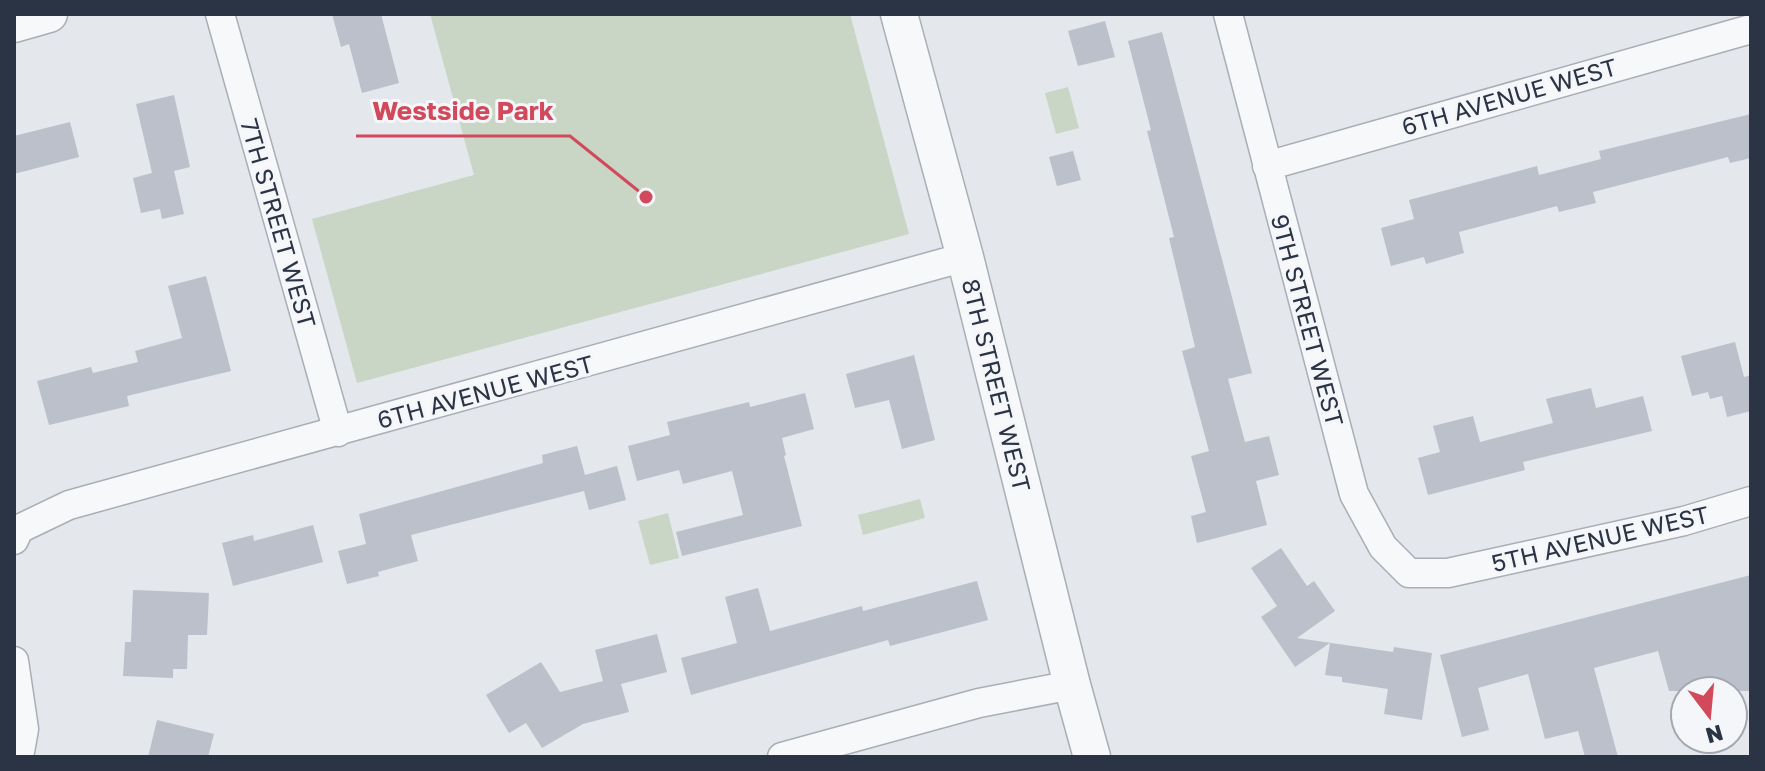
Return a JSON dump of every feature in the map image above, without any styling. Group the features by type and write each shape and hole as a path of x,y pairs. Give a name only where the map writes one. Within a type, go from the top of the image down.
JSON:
{"street":[{"path":"14,24 49,14"},
{"name":"7TH STREET WEST","path":"220,14 338,432"},
{"name":"8TH STREET WEST","path":"899,14 965,257 1092,757"},
{"name":"9TH STREET WEST","path":"1228,14 1354,494 1383,547 1409,573 1448,573"},
{"name":"6TH AVENUE WEST","path":"1267,166 1751,29"},
{"name":"6TH AVENUE WEST","path":"14,540 19,529 69,505 965,257"},
{"name":"5TH AVENUE WEST","path":"1448,573 1684,521 1751,501"},
{"path":"14,661 24,729 19,757"},
{"path":"782,757 979,703 1072,685"}],"green space":[{"path":"430,14 850,14 909,234 357,383 312,219 474,175"},
{"path":"1068,87 1079,128 1056,134 1045,93"},
{"path":"920,499 925,518 863,535 858,515"},
{"path":"668,513 679,558 650,565 638,521"}],"building":[{"path":"332,14 381,14 399,83 362,93 349,44 341,47"},
{"path":"1105,21 1115,57 1078,66 1068,31"},
{"path":"1162,32 1252,373 1228,379 1245,442 1269,436 1279,475 1256,481 1267,525 1197,543 1191,516 1206,512 1191,456 1209,451 1182,351 1195,347 1169,238 1174,237 1147,131 1151,130 1128,41"},
{"path":"174,95 190,167 174,171 184,214 162,219 160,209 141,213 133,178 152,173 136,104"},
{"path":"1751,114 1751,158 1730,163 1728,157 1593,192 1596,203 1559,212 1557,206 1459,232 1464,253 1426,264 1424,257 1391,266 1381,228 1414,219 1409,200 1537,166 1539,175 1601,159 1599,151"},
{"path":"70,122 79,157 14,174 14,136"},
{"path":"1073,151 1081,180 1057,186 1049,157"},
{"path":"206,276 231,371 127,396 129,406 49,425 37,381 91,367 93,373 138,362 135,351 182,338 168,286"},
{"path":"1735,342 1744,377 1751,375 1751,411 1727,417 1722,396 1710,399 1708,392 1692,396 1681,356"},
{"path":"914,355 935,440 902,449 889,400 855,408 846,374"},
{"path":"1591,388 1596,408 1643,396 1652,431 1523,462 1525,470 1428,495 1418,458 1440,452 1433,426 1473,416 1480,442 1553,423 1546,399"},
{"path":"805,393 814,429 782,438 802,526 682,556 676,532 743,515 732,471 683,484 679,470 637,481 628,446 670,435 667,422 749,402 750,407"},
{"path":"577,446 585,475 617,466 626,500 589,510 584,491 411,535 418,561 347,584 338,551 366,544 359,514 543,463 542,455"},
{"path":"313,525 323,562 233,586 222,543 253,535 254,541"},
{"path":"1281,548 1307,586 1314,581 1335,611 1297,638 1393,652 1394,647 1432,653 1422,720 1384,714 1388,689 1342,682 1342,677 1325,675 1330,643 1295,667 1261,617 1277,606 1251,568"},
{"path":"1751,575 1751,691 1749,675 1669,675 1669,691 1658,651 1594,668 1618,757 1585,757 1578,731 1545,739 1528,674 1478,688 1489,730 1462,737 1440,655"},
{"path":"977,581 988,620 890,646 888,640 691,695 681,658 737,643 725,597 758,588 770,631 862,606 863,611"},
{"path":"133,590 209,593 207,635 188,635 187,669 173,669 173,678 123,676 125,642 131,642"},
{"path":"657,634 667,672 621,684 629,712 583,724 542,748 526,723 509,733 486,695 541,662 560,692 603,681 595,650"},
{"path":"157,720 214,734 208,757 148,757"}],"place":[{"name":"Westside Park","path":"646,197"}]}
